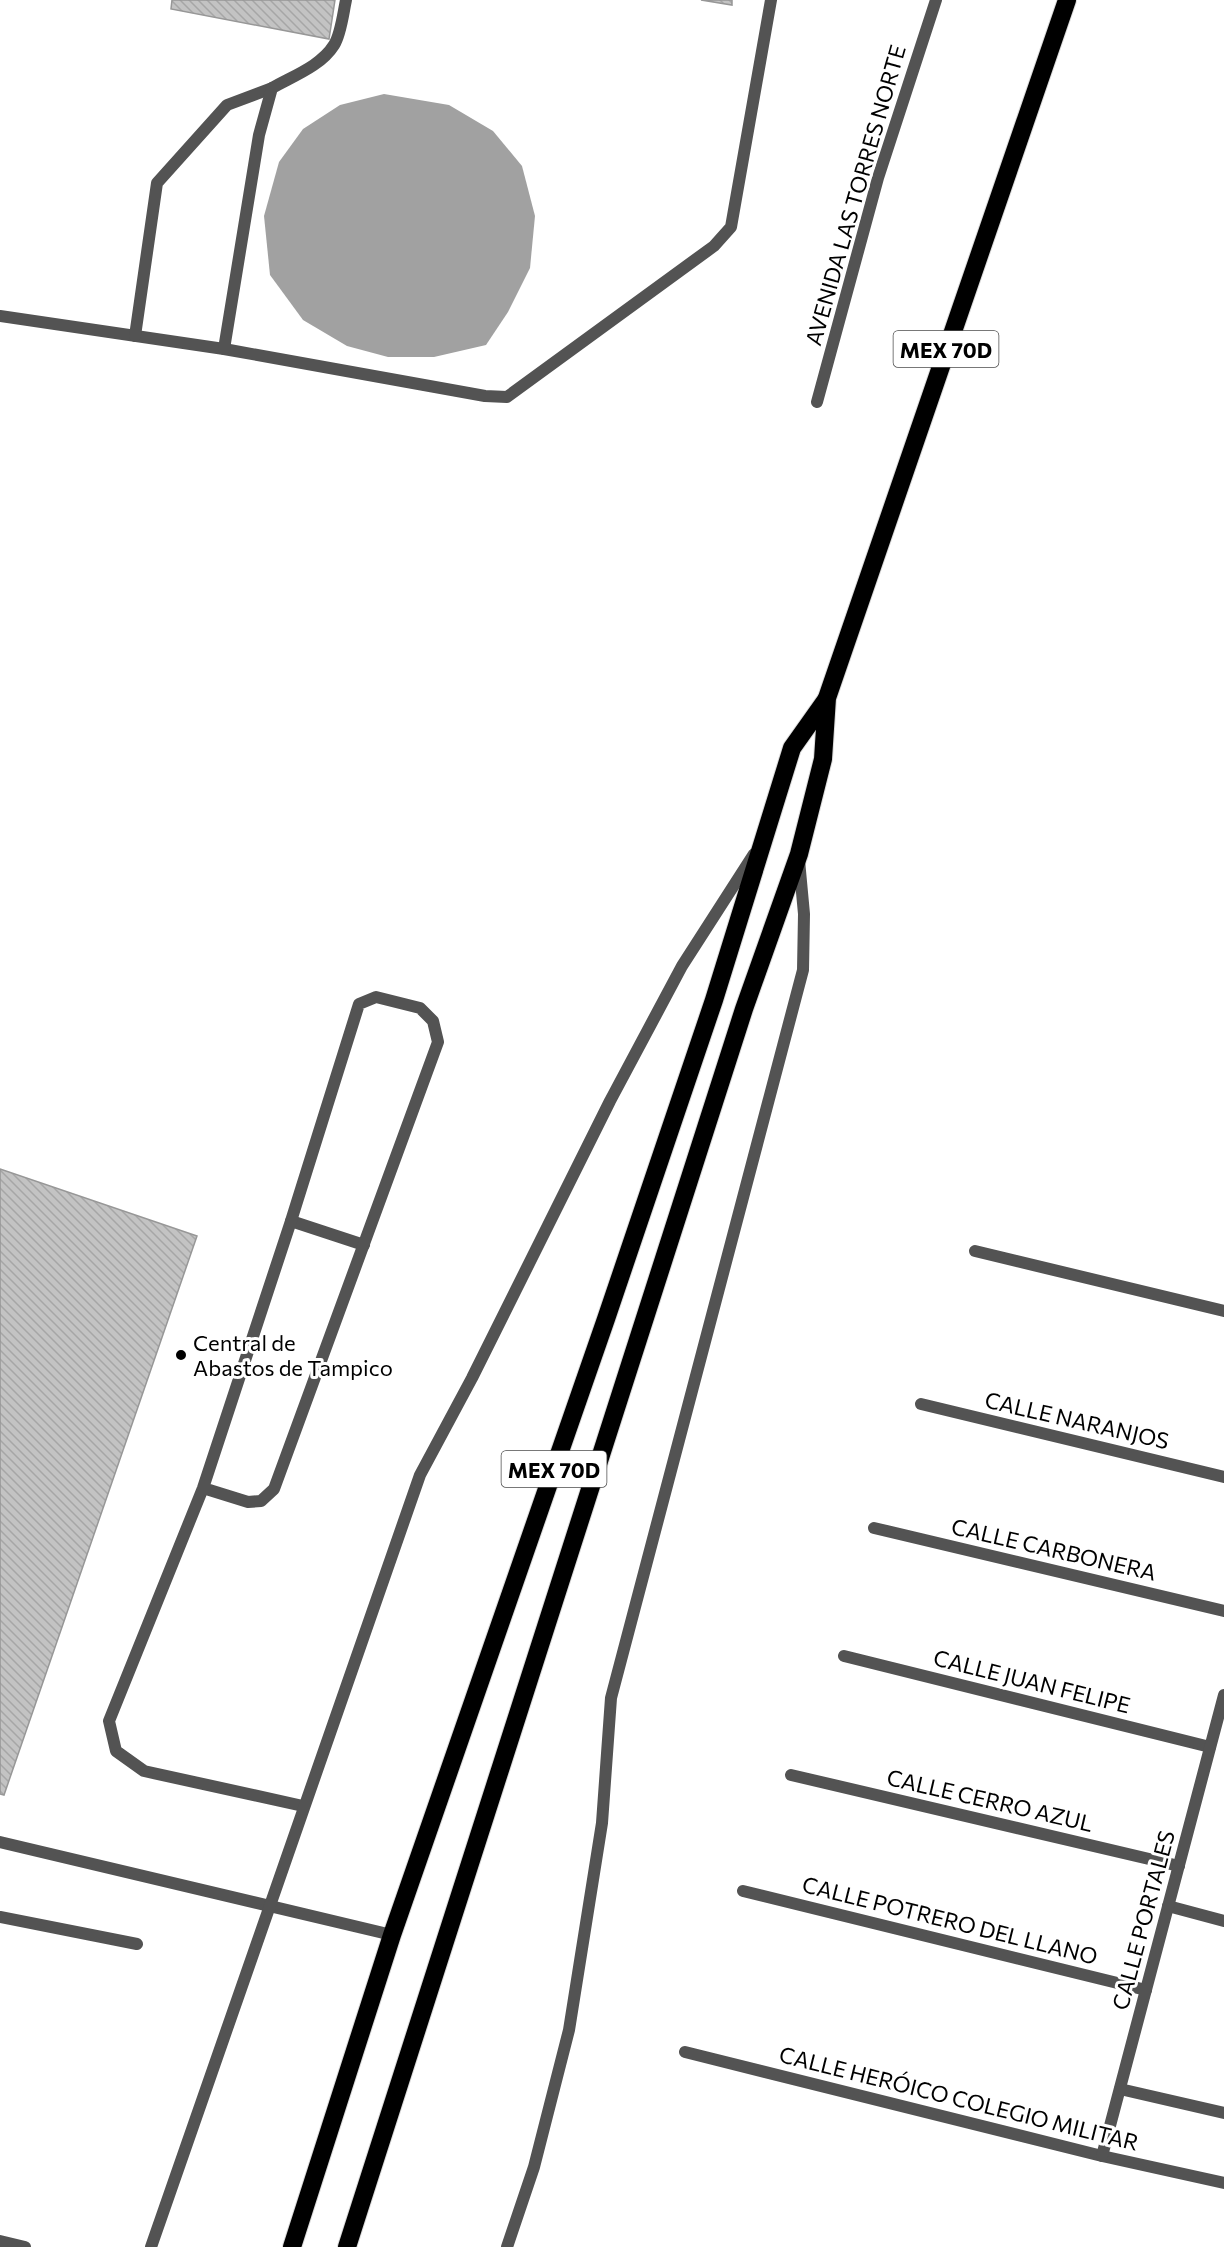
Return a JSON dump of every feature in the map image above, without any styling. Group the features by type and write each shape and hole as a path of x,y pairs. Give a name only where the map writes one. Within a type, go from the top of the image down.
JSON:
{"highway":[{"name":"MEX 70D","path":"347,2247 736,1031 799,854 823,759 827,698 1066,0"},
{"name":"MEX 70D","path":"292,2247 392,1935 606,1320 714,1000 792,748 827,698"}],"street":[{"path":"135,336 157,183 227,105 272,88 313,66 326,55 335,44 346,0"},
{"path":"0,316 224,349 485,396 507,397 714,246 731,227 771,0"},
{"name":"AVENIDA LAS TORRES NORTE","path":"817,402 878,178 936,0"},
{"path":"224,349 259,135 272,88"},
{"path":"151,2247 420,1475 472,1378 610,1101 682,966 761,843"},
{"path":"507,2247 534,2167 569,2030 602,1822 611,1698 803,970 804,914 799,854"},
{"path":"203,1488 248,1502 261,1501 274,1490 438,1042 433,1021 420,1008 376,997 359,1004 291,1221 203,1488 109,1721 116,1751 144,1770 303,1806"},
{"path":"291,1221 364,1245"},
{"path":"975,1251 1224,1311"},
{"name":"CALLE NARANJOS","path":"921,1404 1224,1477"},
{"name":"CALLE CARBONERA","path":"874,1528 1224,1611"},
{"name":"CALLE JUAN FELIPE","path":"844,1656 1210,1747"},
{"name":"CALLE PORTALES","path":"1102,2156 1210,1747 1220,1726 1224,1695"},
{"name":"CALLE CERRO AZUL","path":"791,1774 1179,1866"},
{"path":"0,1842 392,1935"},
{"name":"CALLE POTRERO DEL LLANO","path":"743,1891 1146,1990"},
{"path":"1168,1906 1224,1921"},
{"path":"0,1917 137,1944"},
{"name":"CALLE HERÓICO COLEGIO MILITAR","path":"686,2052 1102,2156 1224,2183"},
{"path":"1120,2089 1224,2113"},
{"path":"0,2241 25,2247"}],"shaded area":[{"path":"384,94 449,105 493,131 522,166 535,216 530,268 508,312 486,345 434,357 388,357 347,346 303,320 270,275 264,216 279,162 303,129 340,105"}],"building":[{"path":"172,0 335,0 329,39 171,9"},
{"path":"701,0 732,0 732,5"},
{"path":"0,1169 197,1236 4,1795 0,1794"}],"place":[{"name":"Central de Abastos de Tampico","path":"181,1355"}]}
